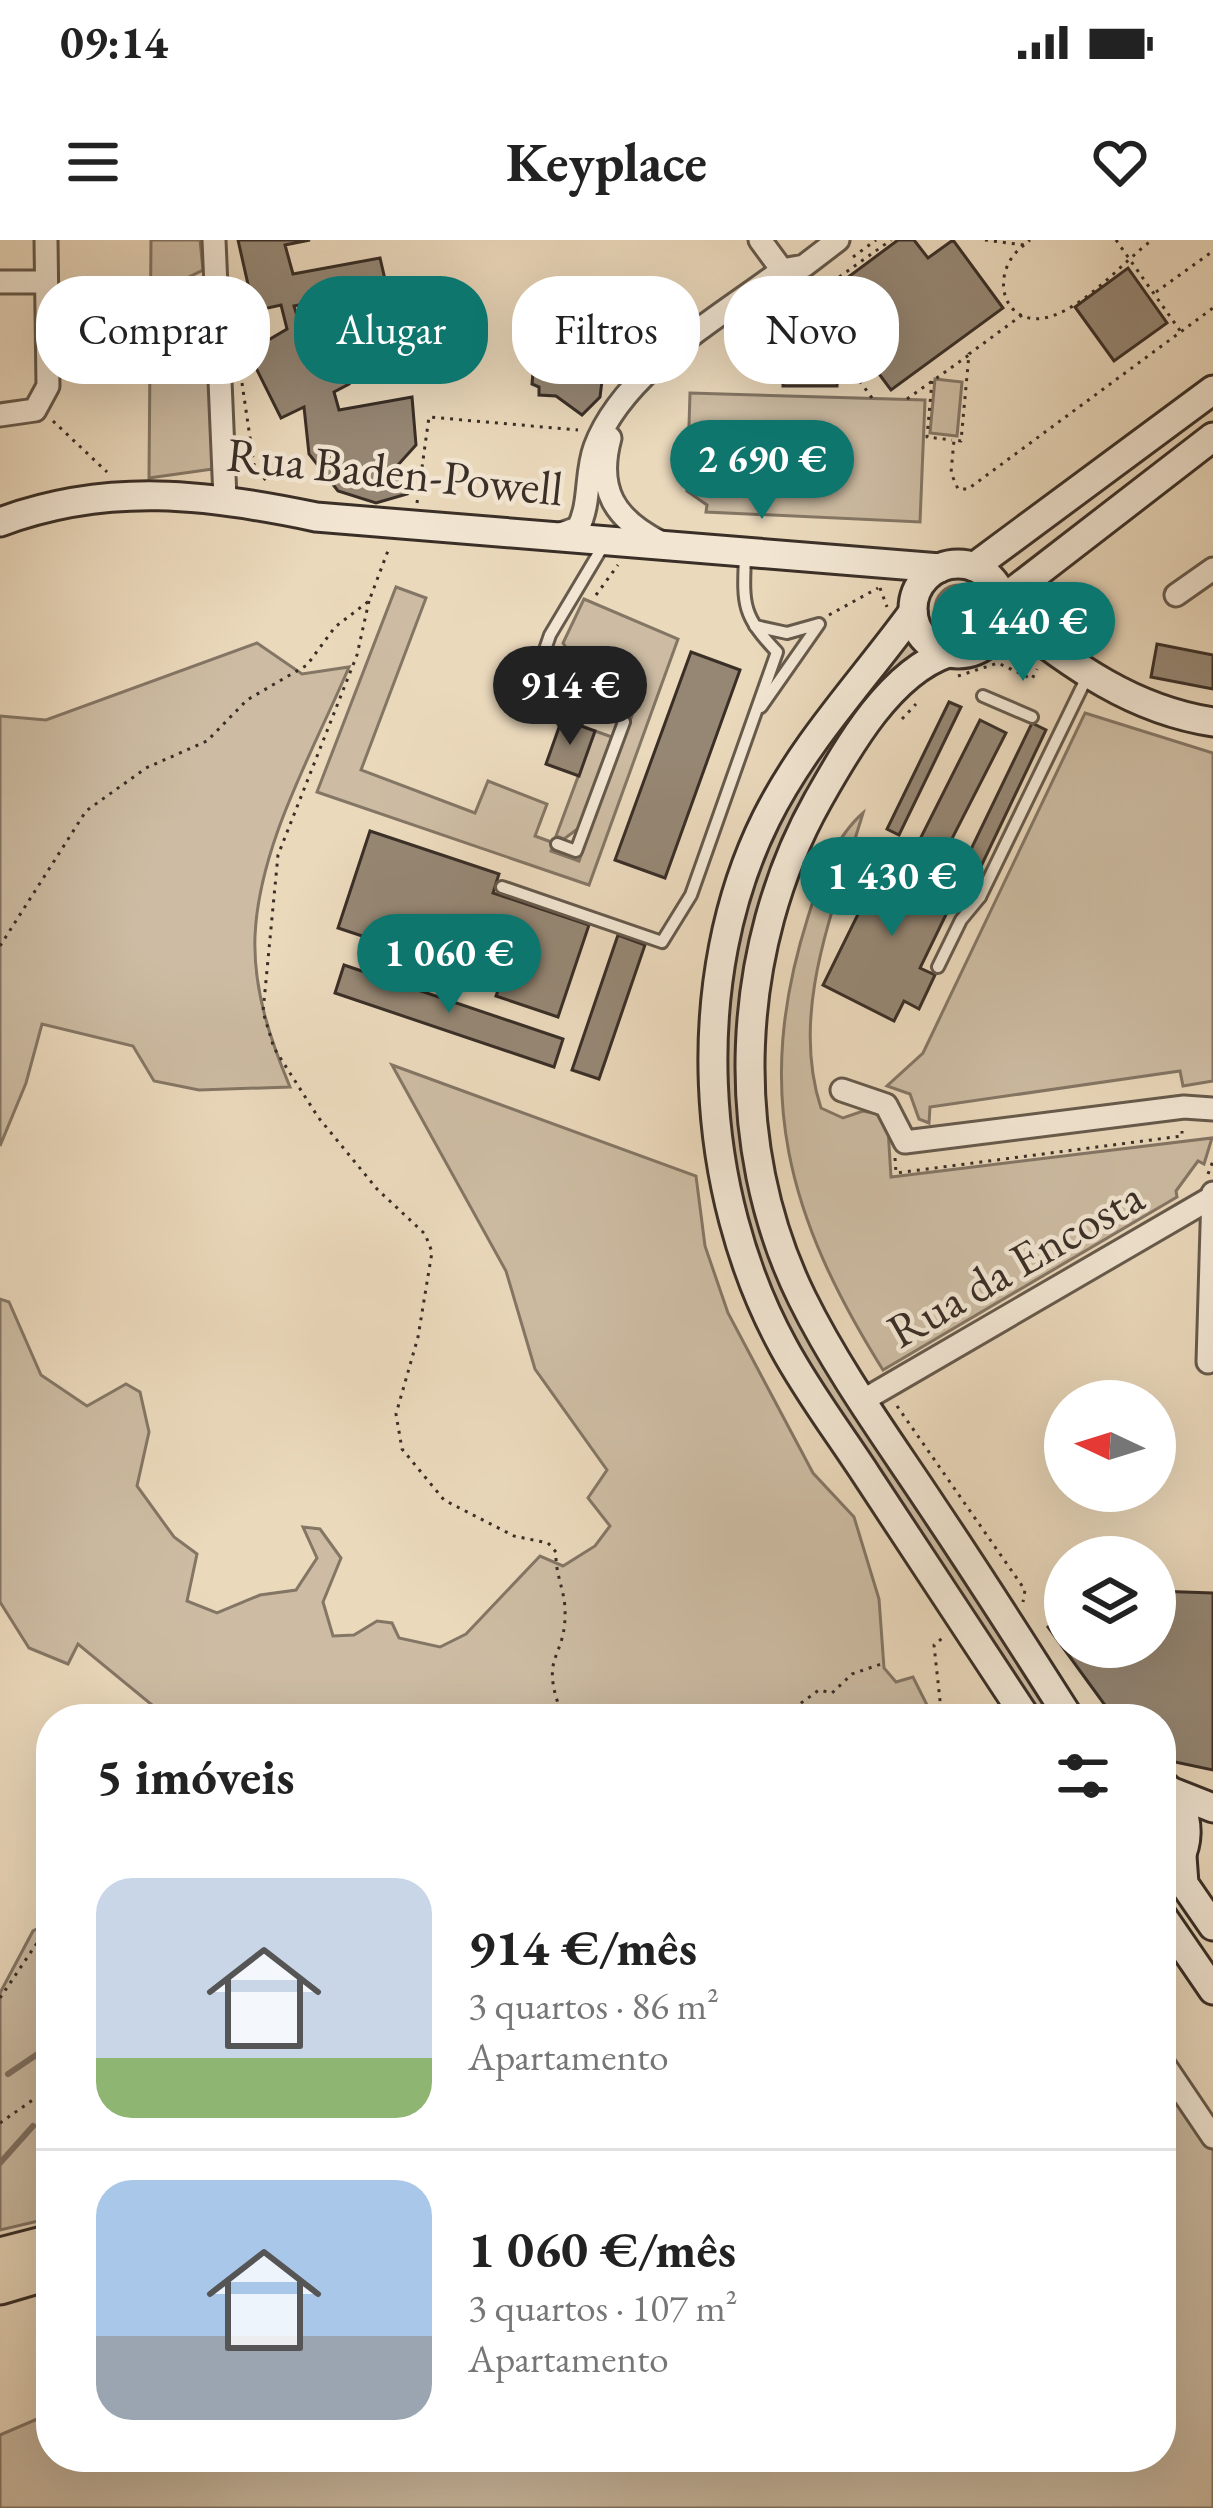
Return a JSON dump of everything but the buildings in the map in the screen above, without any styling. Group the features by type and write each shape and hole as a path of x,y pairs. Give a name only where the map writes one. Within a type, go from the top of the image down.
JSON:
{"main road":[{"path":"974,567 1213,390"},
{"path":"1074,1704 873,1394 800,1294 757,1145 750,1084 752,1022 781,876 843,756 891,695 920,667 948,665 993,638 1002,606 1213,437"},
{"name":"Rua Baden-Powell","path":"0,522 160,492 225,497 316,517 558,535 613,528 662,543 861,572 940,568"},
{"path":"1017,1704 782,1345 729,1197 716,1114 714,1028 724,944 764,822 834,707 922,581 940,568 974,567 987,575 1002,606 1079,671"},
{"name":"Rua Baden-Powell","path":"861,572 905,608"},
{"path":"905,608 920,634 948,665"},
{"path":"982,646 1006,645 1168,710 1213,722"},
{"path":"1176,1792 1213,1811"},
{"path":"1176,1858 1198,1818 1213,1811"},
{"path":"1176,1816 1185,1843 1184,1884 1213,1926"},
{"path":"1176,1936 1213,1990"},
{"path":"0,2254 36,2246"},
{"path":"0,2287 36,2276"}],"street":[{"path":"46,240 46,276"},
{"path":"214,240 225,497"},
{"path":"760,240 782,270"},
{"path":"558,535 578,528 586,513 596,445 634,386 782,270 804,266 838,240"},
{"path":"0,282 36,282"},
{"path":"0,415 34,410 48,384"},
{"path":"613,528 605,490 606,452 616,415"},
{"path":"586,513 613,528"},
{"path":"1176,595 1213,568"},
{"path":"842,1090 886,1105 905,1142 1184,1107 1213,1108"},
{"name":"Rua da Encosta","path":"873,1394 1212,1195"},
{"name":"Rua da Encosta","path":"1208,1362 1212,1195"},
{"path":"1176,2082 1213,2137"}],"lane":[{"path":"557,844 576,851 624,722 595,681 541,661 550,635 613,528"},
{"path":"502,886 662,942 691,895 777,652 752,626 743,607 745,552"},
{"path":"752,626 787,633 819,624 754,718"},
{"path":"938,968 961,920 980,897 1079,671"},
{"path":"983,695 1032,717"},
{"path":"951,882 980,897"}],"path":[{"path":"872,398 803,303 891,240"},
{"path":"985,240 1024,245"},
{"path":"1030,240 1011,255 1001,279 1007,302 1022,315 1037,318 1067,308 1152,240"},
{"path":"1116,240 1181,332"},
{"path":"1154,293 1213,251"},
{"path":"954,440 952,482 968,490 1213,308"},
{"path":"907,399 1022,315"},
{"path":"932,381 927,437 961,441 969,354"},
{"path":"242,384 254,465 268,484"},
{"path":"240,423 245,406"},
{"path":"47,416 118,482"},
{"path":"416,509 429,417 589,431"},
{"path":"247,476 282,493"},
{"path":"392,541 369,601 357,655 278,855 263,1012 274,1048 318,1118 377,1189 425,1234 432,1252 418,1337 396,1414 402,1449 444,1500 514,1536 548,1543 556,1552 555,1575 565,1605 547,1678 558,1704"},
{"path":"861,572 905,608"},
{"path":"835,609 880,587"},
{"path":"0,946 86,811 146,768 207,740 247,700 307,665 335,627 369,601"},
{"path":"948,665 998,663 1032,679 1036,670"},
{"path":"894,727 926,693"},
{"path":"895,1156 896,1173 1181,1136 1183,1122"},
{"path":"873,1394 1025,1590 1022,1609"},
{"path":"940,1704 934,1645 950,1633"},
{"path":"797,1704 819,1690 832,1693 852,1674 884,1663"},
{"path":"0,1998 36,1948"},
{"path":"0,2123 36,2098"}],"shaded area":[{"path":"151,240 200,240 203,270 191,276 151,276"},
{"path":"935,379 962,382 957,436 930,433"},
{"path":"150,384 211,384 213,469 149,478"},
{"path":"690,393 925,400 920,522 706,512 707,505 687,491"},
{"path":"959,585 976,592 983,609 976,626 959,633 942,626 935,609 942,592"},
{"path":"396,587 426,598 361,770 475,813 488,781 547,804 535,836 554,843 551,851 579,861 635,707 618,670 568,650 563,643 584,599 678,639 589,885 317,792"},
{"path":"912,640 919,651 858,716 809,788 773,867 749,950 738,1037 741,1124 757,1211 786,1295 808,1340 1044,1704 1031,1704 798,1346 774,1297 744,1211 728,1123 726,1034 738,946 763,861 800,780 850,706"},
{"path":"257,643 302,674 349,667 290,798 259,901 255,956 260,994 290,1087 199,1090 154,1081 133,1046 42,1024 26,1083 0,1146 0,716 46,720"},
{"path":"1085,713 1213,753 1213,1081 1183,1086 1180,1071 930,1107 929,1123 919,1119 910,1094 887,1086 923,1053"},
{"path":"595,731 612,737 580,827 564,839 556,836"},
{"path":"863,813 820,959 810,1034 812,1071 821,1108 843,1118 863,1111 878,1114 888,1128 891,1177 1212,1138 1204,1164 1198,1161 1176,1191 1177,1197 883,1370 823,1260 789,1152 782,1098 791,981 808,917 836,847"},
{"path":"392,1065 696,1176 705,1246 728,1313 813,1473 854,1517 879,1599 884,1668 896,1682 913,1677 926,1704 151,1704 78,1644 68,1664 29,1648 0,1602 0,1299 9,1302 41,1375 87,1406 126,1384 140,1392 149,1432 137,1486 174,1537 197,1554 187,1601 217,1613 260,1595 296,1590 317,1558 303,1527 320,1529 341,1558 323,1602 333,1636 354,1635 377,1621 392,1623 399,1638 440,1647 466,1634 540,1556 563,1566 595,1546 610,1526 588,1498 607,1470 535,1369 506,1271"},
{"path":"33,1931 36,2222 0,2230 0,1993"},
{"path":"1176,2082 1213,2137 1213,2508 0,2508 0,2435 36,2419 36,2472 1176,2472"}],"waterway":[{"path":"8,2074 36,2055"},
{"path":"0,2163 33,2126"}]}
